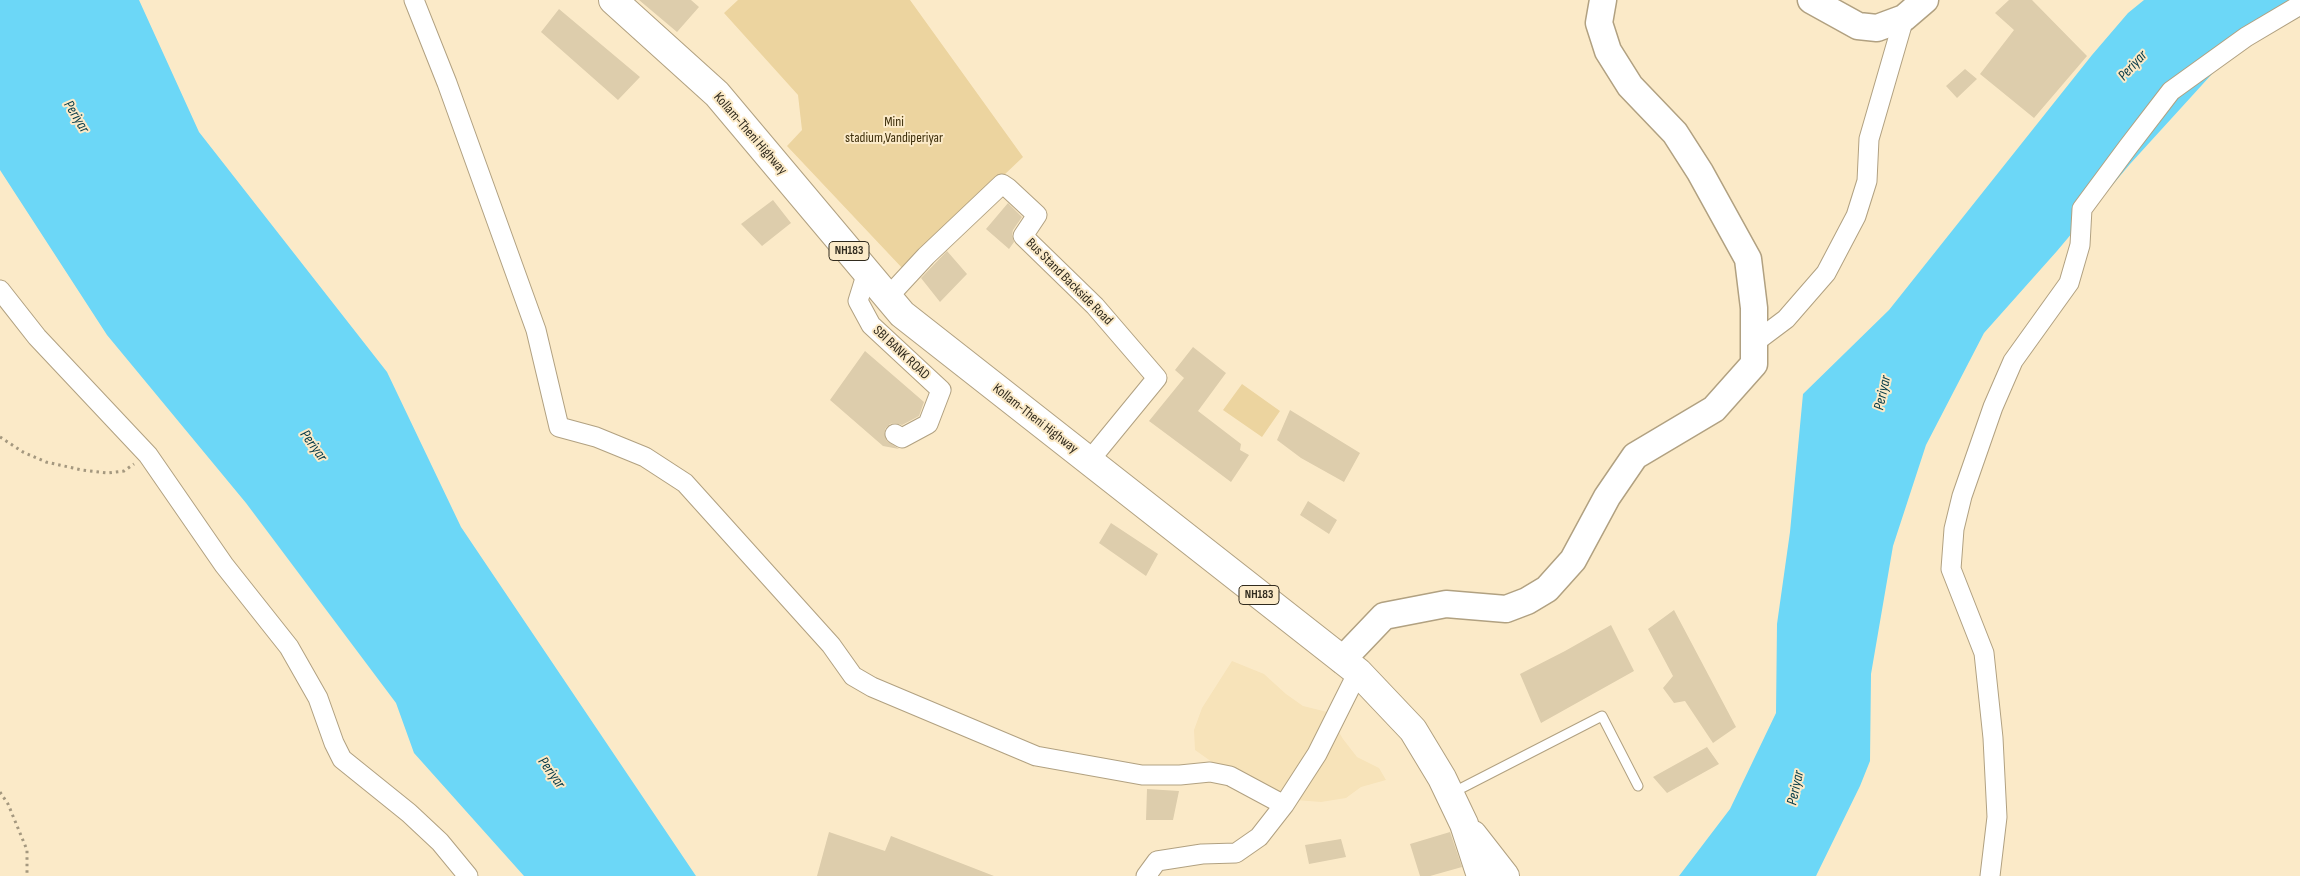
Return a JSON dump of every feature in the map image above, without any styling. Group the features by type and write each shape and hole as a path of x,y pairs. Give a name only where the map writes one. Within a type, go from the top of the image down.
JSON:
{"highway":[{"name":"Kollam-Theni Highway","path":"613,0 717,94 902,314 1175,525 1350,666 1413,730 1442,778 1464,824"},
{"path":"1464,824 1480,876"},
{"name":"NH183","path":"1464,824 1494,859 1505,876"}],"street":[{"path":"414,0 447,83 536,330 559,427 596,437 645,457 685,483 831,645 853,676 872,687 1036,756 1142,775 1180,775 1210,772 1230,776 1284,805"},
{"path":"1146,876 1157,861 1202,854 1236,853 1258,836 1284,805 1317,754 1350,666 1384,616 1446,604 1506,609 1527,601 1547,589 1572,560 1635,456 1714,409 1754,364 1754,308 1748,258 1700,172 1675,133 1630,86 1608,51 1599,23 1602,0"},
{"path":"1811,0 1858,26 1877,28 1904,18 1925,0"},
{"path":"1990,876 1997,817 1993,738 1984,653 1951,569 1954,529 1962,496 1993,407 2013,361 2069,283 2080,244 2082,209 2128,147 2171,91 2246,37 2300,5"},
{"path":"1754,342 1786,319 1826,273 1856,216 1867,181 1869,140 1904,18"},
{"name":"Bus Stand Backside Road","path":"888,297 926,256 1002,184 1008,188 1038,215 1024,236 1095,306 1157,378 1104,470"},
{"name":"SBI BANK ROAD","path":"867,272 858,301 871,325 940,390 928,424 902,438 895,434"},
{"path":"0,290 37,337 148,455 224,565 289,647 318,698 334,743 342,759 440,842 468,876"}],"lane":[{"path":"1449,794 1602,716 1638,786"}],"path":[{"path":"0,437 23,452 46,462 82,470 107,473 124,471 148,455"},
{"path":"0,792 8,804 27,850 27,876"}],"shaded area":[{"path":"1232,661 1264,674 1286,694 1303,706 1327,712 1343,739 1357,757 1379,768 1386,780 1361,787 1346,798 1321,802 1271,798 1239,773 1212,762 1195,750 1194,730 1202,708"}],"green space":[{"name":"Mini stadium,Vandiperiyar","path":"738,0 910,0 1023,157 904,270 787,146 802,130 798,95 724,13"},
{"path":"1242,384 1280,411 1262,437 1223,410"}],"water":[{"name":"Periyar","path":"0,0 139,0 199,132 387,372 461,527 696,876 524,876 414,753 396,703 246,503 107,335 0,170"},
{"name":"Periyar","path":"2144,0 2300,0 2300,17 2232,52 2130,164 2057,251 1984,333 1926,445 1893,546 1871,674 1870,761 1860,786 1816,876 1679,876 1730,809 1776,713 1777,624 1790,532 1803,394 1889,310 2092,55 2128,13"}],"building":[{"path":"639,0 691,0 699,7 677,32"},
{"path":"2009,0 2032,0 2087,56 2034,118 1980,74 2014,30 1995,13"},
{"path":"559,9 640,77 618,100 541,32"},
{"path":"1965,69 1977,79 1957,98 1946,86"},
{"path":"773,200 791,223 762,246 741,224"},
{"path":"1008,203 1022,217 1013,230 1014,242 1009,249 986,229"},
{"path":"947,251 967,274 940,302 921,278"},
{"path":"1193,347 1226,373 1198,411 1241,444 1240,450 1249,455 1231,482 1149,421 1184,378 1175,370"},
{"path":"865,351 924,402 919,416 902,425 890,424 885,429 886,440 899,449 883,446 830,400"},
{"path":"1290,410 1360,453 1344,482 1301,458 1277,440"},
{"path":"1308,501 1337,520 1329,534 1300,515"},
{"path":"1111,523 1158,554 1146,576 1099,543"},
{"path":"1674,610 1736,727 1713,743 1685,701 1674,703 1663,688 1673,676 1648,629"},
{"path":"1611,625 1634,671 1541,723 1520,674"},
{"path":"1707,747 1719,764 1667,793 1653,777"},
{"path":"1147,789 1179,791 1173,820 1146,820"},
{"path":"829,832 885,851 891,836 994,876 817,876"},
{"path":"1450,832 1462,867 1430,876 1420,876 1410,844"},
{"path":"1341,839 1346,857 1309,864 1305,845"}]}
